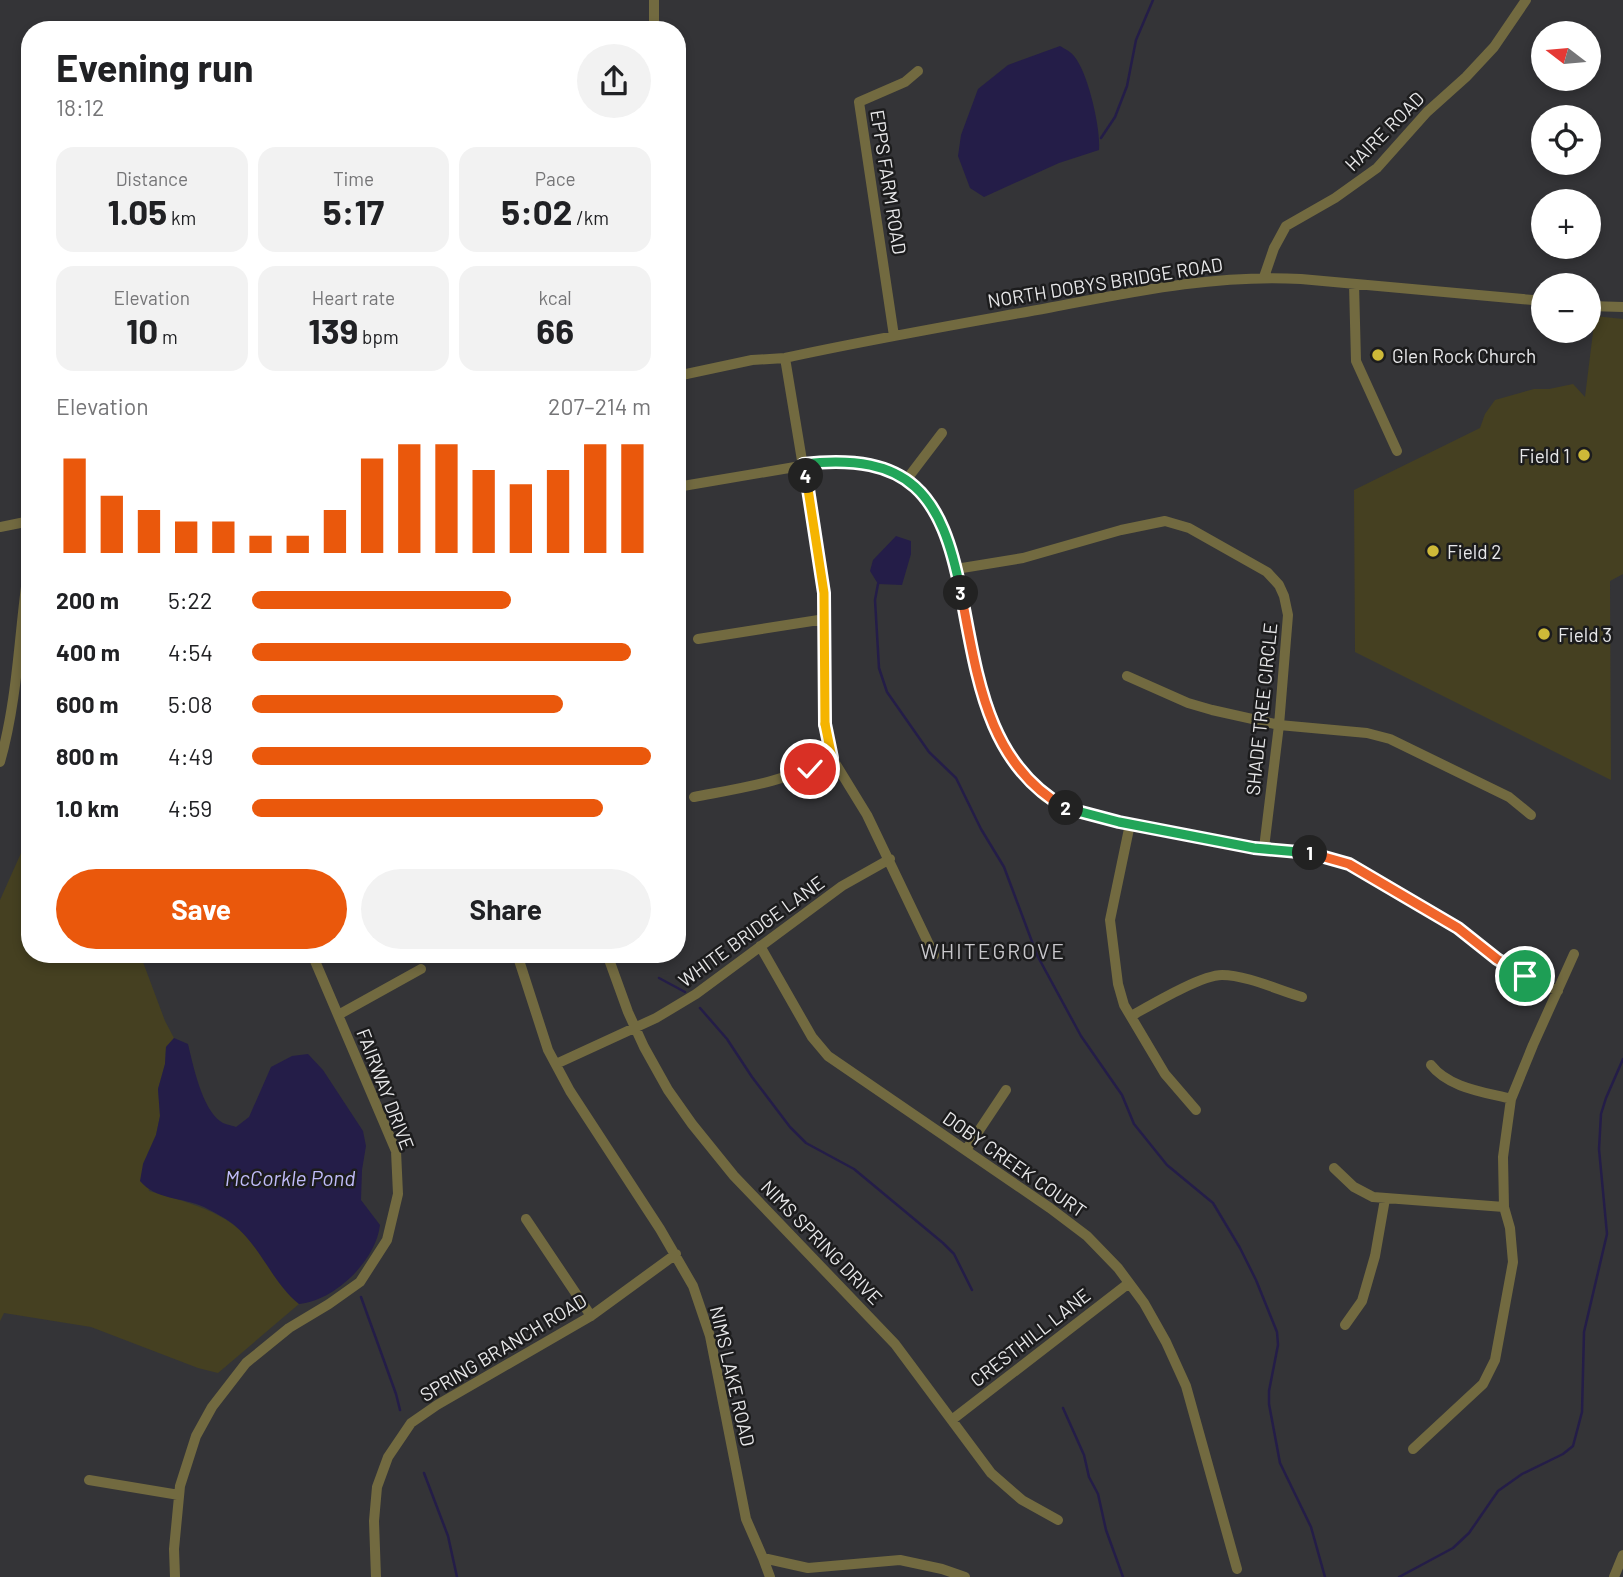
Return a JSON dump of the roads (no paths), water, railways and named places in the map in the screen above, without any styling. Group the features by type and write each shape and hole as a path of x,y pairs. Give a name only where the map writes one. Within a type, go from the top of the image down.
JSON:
{"street":[{"path":"654,0 654,21"},
{"name":"HAIRE ROAD","path":"1264,277 1274,248 1286,226 1335,198 1377,168 1427,112 1494,47 1526,0"},
{"name":"EPPS FARM ROAD","path":"894,336 859,102 905,82 918,71"},
{"name":"NORTH DOBYS BRIDGE ROAD","path":"686,374 752,360 785,358 1206,281 1264,277 1531,300"},
{"path":"1354,284 1356,360 1397,451"},
{"path":"1601,306 1623,307"},
{"path":"785,358 822,579 825,619 825,730 832,758 890,859 934,954"},
{"path":"908,479 942,433"},
{"path":"686,485 830,461 879,466 908,479 930,502 949,541 988,714 1019,770 1045,797 1066,808 1130,824 1264,848 1309,853 1349,864 1458,928 1497,959 1558,991"},
{"name":"SHADE TREE CIRCLE","path":"956,569 1023,558 1158,522 1174,522 1267,572 1279,585 1288,615 1279,724 1264,848"},
{"path":"0,527 21,523"},
{"path":"0,762 18,676 21,614"},
{"path":"698,639 825,619"},
{"path":"1127,676 1188,703 1279,724 1367,733 1390,739 1509,797 1531,815"},
{"path":"694,796 775,782 832,758"},
{"path":"1130,824 1110,920 1118,984 1124,1005 1165,1074 1196,1110"},
{"name":"WHITE BRIDGE LANE","path":"556,1064 656,1018 696,994 842,886 890,859"},
{"name":"DOBY CREEK COURT","path":"760,946 812,1037 828,1056 1050,1208 1087,1236 1129,1283 1166,1342 1186,1386 1237,1569"},
{"path":"1413,1449 1483,1384 1495,1360 1513,1262 1510,1228 1504,1207 1503,1157 1511,1099 1574,954"},
{"name":"FAIRWAY DRIVE","path":"175,1577 178,1495 196,1436 212,1407 246,1363 289,1328 360,1282 387,1240 398,1194 396,1151 316,963"},
{"name":"NIMS LAKE ROAD","path":"520,963 548,1050 575,1100 676,1254 693,1286 710,1336 746,1519 771,1577"},
{"name":"NIMS SPRING DRIVE","path":"610,963 644,1047 668,1090 692,1124 734,1176 895,1344 991,1473 1022,1500 1058,1521"},
{"path":"338,1015 421,969"},
{"path":"1131,1016 1174,993 1219,975 1302,997"},
{"path":"1431,1065 1438,1074 1470,1089 1511,1099"},
{"path":"966,1150 1006,1090"},
{"path":"1334,1168 1354,1187 1373,1198 1504,1207"},
{"path":"1345,1325 1362,1301 1375,1256 1385,1199"},
{"path":"526,1219 591,1316"},
{"name":"SPRING BRANCH ROAD","path":"376,1577 373,1521 377,1487 388,1457 411,1423 437,1405 591,1316 676,1254"},
{"name":"CRESTHILL LANE","path":"953,1419 1129,1283"},
{"path":"89,1480 178,1495"},
{"path":"1614,1577 1623,1555"},
{"path":"763,1558 808,1568 900,1560 965,1577"}],"water":[{"path":"1060,46 1074,56 1089,87 1096,115 1099,150 1059,163 984,197 970,188 958,156 961,135 978,89 1008,65"},
{"path":"896,536 911,541 911,554 902,585 878,584 870,571 873,560"},
{"name":"McCorkle Pond","path":"174,1038 188,1044 203,1096 214,1115 223,1123 236,1127 249,1117 271,1067 292,1056 308,1054 323,1070 363,1131 366,1146 361,1200 380,1225 371,1252 362,1265 339,1287 312,1301 299,1304 233,1224 204,1207 154,1192 140,1181 143,1164 156,1135 160,1116 158,1089 165,1064 166,1047"}],"waterway":[{"path":"1101,138 1115,117 1127,86 1136,40 1153,0"},
{"path":"878,584 875,600 879,668 887,692 929,752 956,778 981,829 1004,867 1037,955 1081,1036 1122,1095 1134,1124 1167,1165 1213,1203 1256,1280 1277,1332 1278,1345 1269,1404 1280,1463 1311,1527 1325,1577"},
{"path":"659,978 685,992"},
{"path":"700,1008 727,1039 790,1127 806,1143 854,1169 943,1243 954,1254 972,1290"},
{"path":"1399,1577 1453,1548 1469,1533 1498,1491 1522,1474 1563,1454 1573,1446 1582,1412 1584,1332 1607,1234 1599,1149 1601,1114 1623,1059"},
{"path":"361,1297 400,1410"},
{"path":"1063,1408 1098,1494 1106,1530 1123,1577"},
{"path":"424,1473 448,1536 457,1577"}],"place":[{"name":"Glen Rock Church","path":"1378,355"},
{"name":"Field 1","path":"1584,455"},
{"name":"Field 2","path":"1433,551"},
{"name":"Field 3","path":"1544,634"}],"district":[{"name":"WHITEGROVE","path":"993,950"}]}
